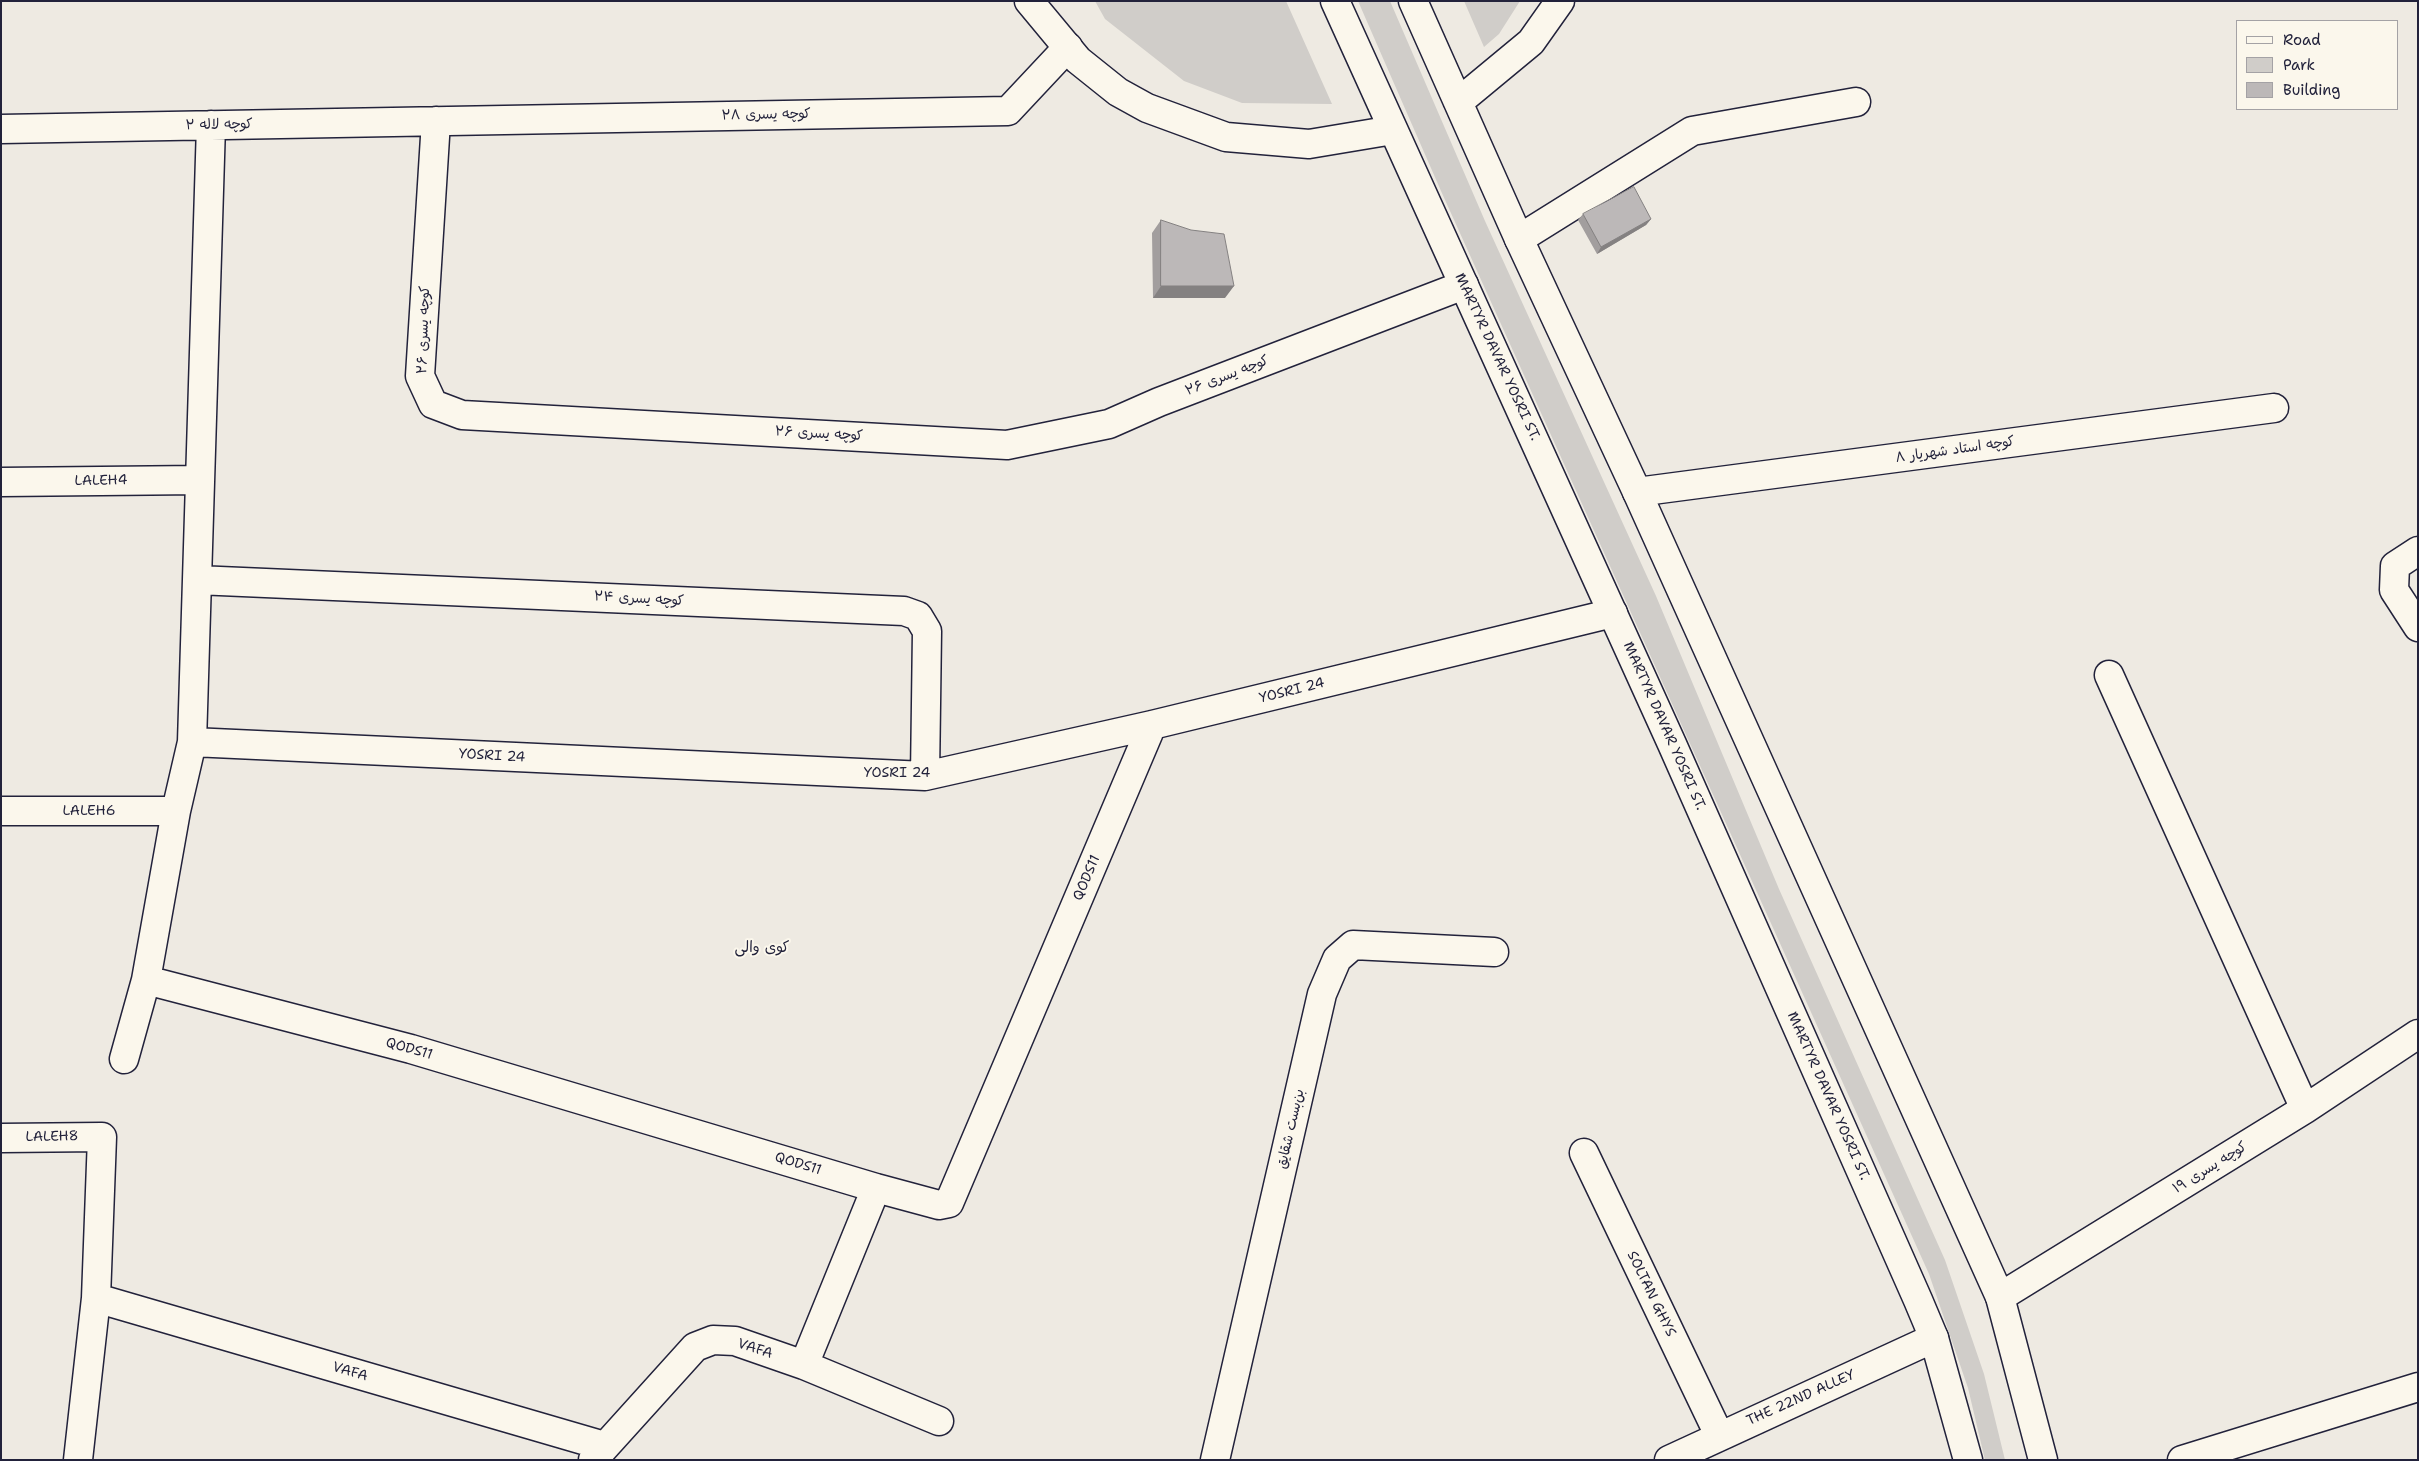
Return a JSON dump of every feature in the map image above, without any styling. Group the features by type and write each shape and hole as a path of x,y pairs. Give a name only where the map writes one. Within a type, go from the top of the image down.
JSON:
{"street":[{"path":"1030,1 1078,60 1118,92 1147,108 1226,137 1309,144 1393,130"},
{"name":"MARTYR DAVAR YOSRI ST.","path":"1335,1 1613,613 1934,1338 1968,1460"},
{"path":"1413,1 1519,239 1636,492 2000,1298 2043,1460"},
{"path":"1457,100 1467,95 1531,42 1560,1"},
{"name":"کوچه یسری ۲۸","path":"436,121 1008,111 1068,47"},
{"path":"1519,239 1692,130 1856,102"},
{"name":"کوچه لاله ۲","path":"1,129 436,121"},
{"name":"کوچه یسری ۲۶","path":"436,121 420,376 433,404 462,415 1008,445 1109,424 1159,402 1464,285"},
{"path":"124,1058 146,980 176,811 192,742 212,125"},
{"name":"کوچه استاد شهریار ۸","path":"1636,492 2274,408"},
{"name":"LALEH4","path":"1,482 200,480"},
{"path":"2418,551 2395,566 2394,590 2418,627"},
{"name":"کوچه یسری ۲۴","path":"197,580 904,611 918,616 927,631 925,776"},
{"name":"YOSRI 24","path":"192,742 925,776 1152,725 1613,613"},
{"path":"2109,675 2305,1109"},
{"name":"QODS11","path":"146,980 411,1049 876,1188 940,1205 949,1203 1152,725"},
{"name":"LALEH6","path":"1,811 176,811"},
{"name":"بن‌بست شقایق","path":"1215,1460 1322,994 1337,959 1352,945 1494,952"},
{"name":"کوچه یسری ۱۹","path":"2000,1298 2305,1109 2418,1034"},
{"name":"LALEH8","path":"1,1138 102,1137 96,1298"},
{"name":"SOLTAN GHYS","path":"1584,1153 1719,1435"},
{"path":"804,1365 876,1188"},
{"path":"78,1460 96,1298"},
{"name":"VAFA","path":"96,1298 598,1453 695,1347 713,1340 735,1341 804,1365 939,1421"},
{"name":"THE 22ND ALLEY","path":"1670,1460 1719,1435 1934,1338"},
{"path":"2182,1460 2418,1387"}],"green space":[{"path":"1095,1 1286,1 1332,104 1242,103 1184,81 1105,19"},
{"path":"1358,1 1390,1 1485,221 1656,596 1779,889 1945,1260 1984,1374 2005,1460 1985,1460 1968,1388 1929,1274 1441,191"},
{"path":"1464,1 1520,1 1499,34 1484,47"}],"building":[{"path":"1634,187 1651,219 1601,247 1583,214"},
{"path":"1161,220 1191,230 1224,234 1234,286 1161,286"}],"district":[{"name":"کوی والی","path":"762,948"}]}
